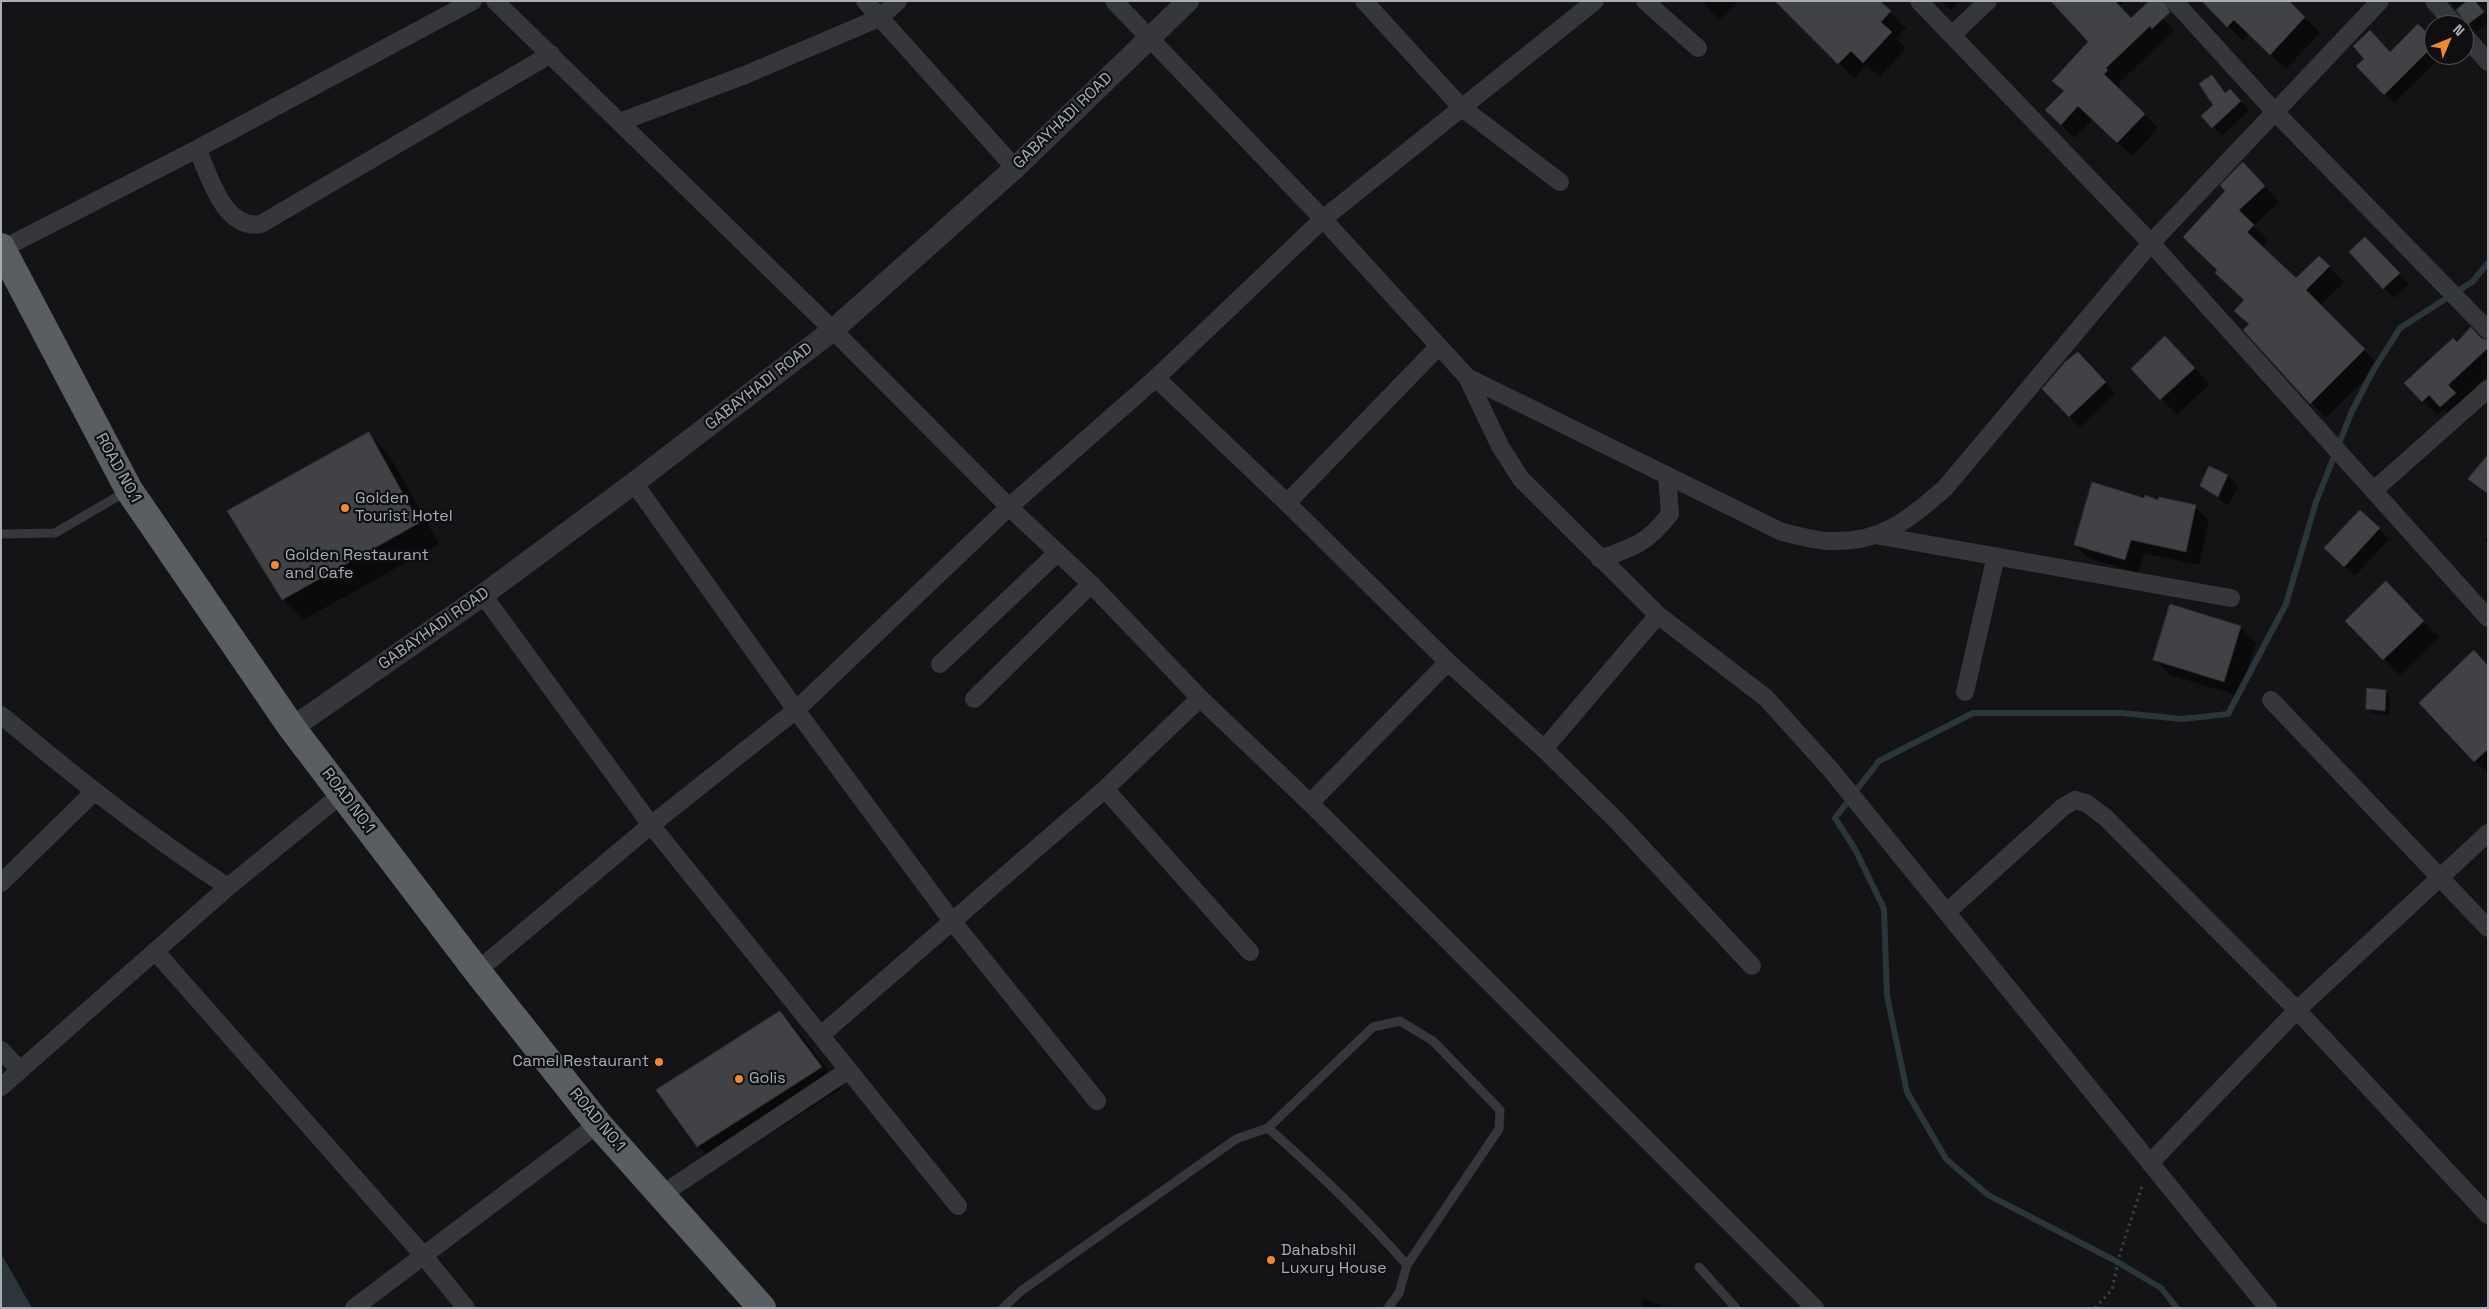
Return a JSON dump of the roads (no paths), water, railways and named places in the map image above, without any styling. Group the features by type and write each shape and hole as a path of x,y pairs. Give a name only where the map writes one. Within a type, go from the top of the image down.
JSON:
{"highway":[{"name":"ROAD NO.1","path":"2,248 128,490 292,728 477,971 598,1124 762,1308"}],"street":[{"path":"2,248 197,149 472,1"},
{"path":"495,1 833,330 1008,507 1091,584 1200,698 1310,802 1815,1308"},
{"path":"865,1 1015,168"},
{"path":"620,122 745,75 879,18 898,1"},
{"path":"1114,1 1323,219 1467,377 1500,446 1521,479 1658,615 1766,698 1831,770 1870,815 2268,1308"},
{"name":"GABAYHADI ROAD","path":"292,728 483,596 833,330 1015,168 1188,1"},
{"path":"1364,1 1461,107 1560,182"},
{"path":"477,971 651,825 796,710 1008,507 1156,378 1323,219 1595,1"},
{"path":"1644,1 1698,48"},
{"path":"1919,1 2151,243 2488,618"},
{"path":"1952,35 1988,1"},
{"path":"2174,1 2274,111 2488,330"},
{"path":"1467,377 1782,532 1829,541 1856,541 1875,535 1903,523 1945,488 2151,243 2380,1"},
{"path":"2434,1 2446,15"},
{"path":"2474,46 2488,62"},
{"path":"197,149 224,209 244,224 261,224 551,54"},
{"path":"1287,503 1439,346"},
{"path":"1156,378 1287,503 1448,662 1544,749 1616,820 1752,966"},
{"path":"2374,490 2488,389"},
{"path":"1600,559 1637,546 1656,532 1670,514 1667,476"},
{"path":"634,483 796,710 952,921 1097,1101"},
{"path":"1875,535 2231,598"},
{"path":"940,664 1057,553"},
{"path":"1965,692 1996,556"},
{"path":"974,699 1091,584"},
{"path":"483,596 651,825 821,1035 847,1071 958,1206"},
{"path":"1544,749 1658,615"},
{"path":"1310,802 1448,662"},
{"path":"821,1035 1105,789 1200,698"},
{"path":"2271,700 2439,879 2488,928"},
{"path":"1,715 94,792 169,848 228,887"},
{"path":"1105,789 1250,952"},
{"path":"1,883 94,792"},
{"path":"1,1087 228,887 343,793"},
{"path":"1947,912 2063,808 2075,800 2086,803 2105,818 2297,1010 2488,1215"},
{"path":"2150,1163 2297,1010 2488,833"},
{"path":"155,951 423,1255 466,1308"},
{"path":"1,1050 20,1069"},
{"path":"661,1195 847,1071"},
{"path":"354,1308 598,1124"}],"lane":[{"path":"1,534 55,533 128,490"},
{"path":"1003,1308 1021,1292 1192,1168 1236,1139 1268,1128 1373,1028 1400,1021 1433,1041 1500,1110 1499,1129 1407,1265 1399,1293 1388,1308"},
{"path":"1268,1128 1318,1172 1407,1265"},
{"path":"1699,1267 1736,1308"}],"waterway":[{"path":"2177,1308 2161,1288 2114,1260 1988,1195 1946,1159 1907,1092 1887,996 1884,909 1855,849 1835,818 1879,761 1973,713 2122,713 2182,719 2228,714 2286,604 2316,502 2352,411 2374,369 2400,328 2472,282 2488,263"}],"place":[{"name":"Golden Tourist Hotel","path":"345,508"},
{"name":"Golden Restaurant and Cafe","path":"275,565"},
{"name":"Camel Restaurant","path":"659,1062"},
{"name":"Golis","path":"739,1079"},
{"name":"Dahabshil Luxury House","path":"1271,1260"}]}
